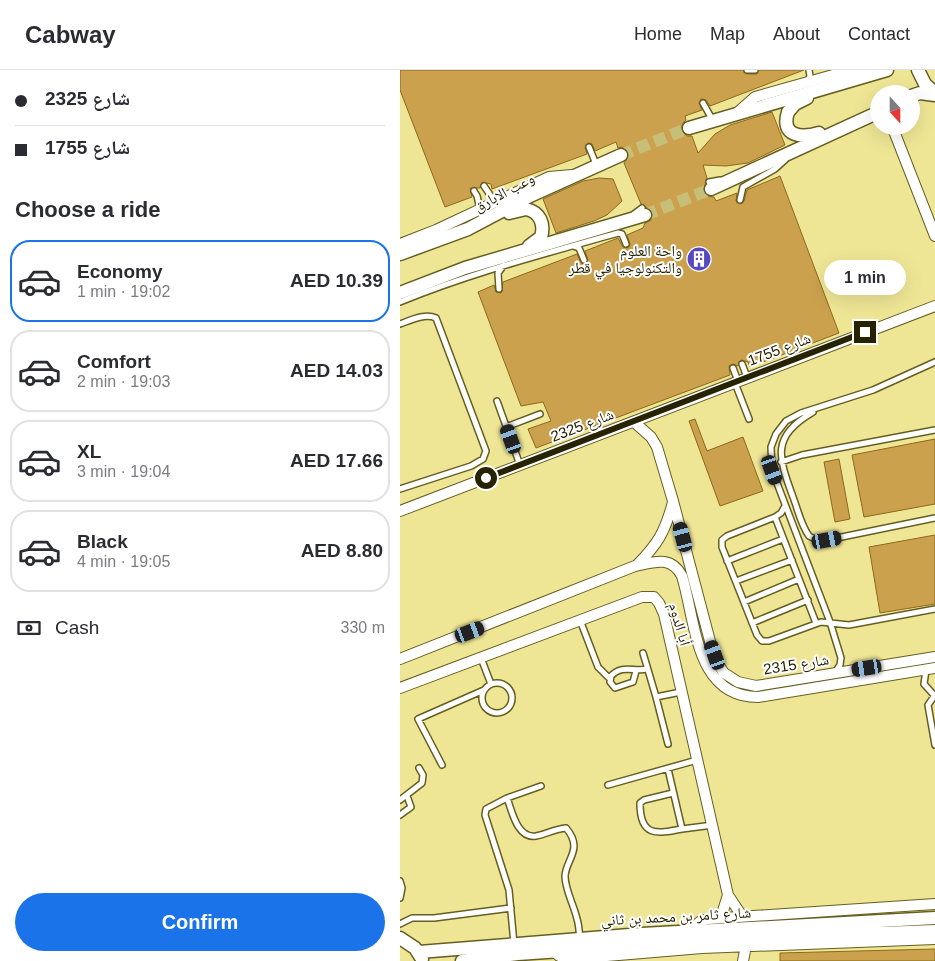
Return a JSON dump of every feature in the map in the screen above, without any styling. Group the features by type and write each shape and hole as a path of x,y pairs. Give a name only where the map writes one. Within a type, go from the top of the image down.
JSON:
{"street":[{"path":"698,126 832,81 865,72 887,70"},
{"path":"918,70 925,84 935,94"},
{"path":"737,112 755,98 806,83 832,81"},
{"path":"832,81 795,104 788,112 784,127 804,136 847,125"},
{"path":"920,93 935,94"},
{"path":"710,185 729,182 793,150 870,117"},
{"path":"896,135 935,236"},
{"name":"وعب الابارق","path":"400,254 468,229 596,164 619,158"},
{"path":"400,244 436,230 549,177 572,176"},
{"path":"468,229 522,209 533,211 542,221 541,237 536,243 513,254"},
{"path":"400,293 466,268 623,222 644,211"},
{"name":"شارع 1755","path":"634,422 935,306"},
{"name":"شارع 2325","path":"400,510 634,422"},
{"name":"شارع 2315","path":"634,422 653,440 673,501 711,645 724,673 738,682 756,686 935,657"},
{"name":"شارع 2315","path":"635,566 657,544 665,528 673,501"},
{"name":"شارع 2315","path":"400,659 635,566 664,561 676,566 682,576 709,671 719,685 731,692 758,697 930,669"},
{"name":"أبا الدوم","path":"400,688 642,597 654,597 664,614 728,895 742,916"},
{"name":"أبا الدوم","path":"721,918 728,895"},
{"path":"687,932 703,920 935,904"},
{"path":"874,908 876,921"},
{"name":"شارع ثامر بن محمد بن ثاني","path":"421,956 580,938 935,918"},
{"name":"شارع ثامر بن محمد بن ثاني","path":"462,961 554,951 747,938 935,931"},
{"path":"401,937 421,956"},
{"path":"554,951 564,958 600,959 625,958 702,948 935,940"},
{"path":"743,961 746,946"}],"lane":[{"path":"747,70 755,70"},
{"path":"806,83 810,79 809,70"},
{"path":"822,70 832,81"},
{"path":"698,126 703,103"},
{"path":"589,147 596,164"},
{"path":"740,200 743,186 775,169 793,150"},
{"path":"484,186 495,202"},
{"path":"474,191 480,210"},
{"path":"400,302 448,282 618,233 622,234 626,244"},
{"path":"572,245 579,248 584,260"},
{"path":"500,288 498,274 505,265"},
{"path":"400,324 421,317 430,316 436,318 486,451 483,459 471,466 400,489"},
{"path":"834,673 838,668 841,658 830,622 770,462 772,441 786,421 801,414 873,390 935,362"},
{"path":"742,364 740,380 749,419"},
{"path":"732,368 740,380"},
{"path":"497,401 520,464"},
{"path":"818,409 788,430 780,446 781,462 809,536 816,540 935,518"},
{"path":"506,427 540,414"},
{"path":"781,462 802,455 935,430"},
{"path":"786,506 784,511 775,517 724,538 721,544 759,639 765,642 816,623 830,622 849,625 935,609"},
{"path":"775,517 816,623"},
{"path":"727,561 784,538"},
{"path":"736,581 792,560"},
{"path":"744,602 799,579"},
{"path":"752,623 808,600"},
{"path":"580,620 600,671 610,679 615,688 633,682 636,671"},
{"path":"643,653 668,744"},
{"path":"481,657 491,684"},
{"path":"610,679 614,672 621,669 629,667 636,671 647,669"},
{"path":"930,669 923,677 924,684 935,695 928,705 935,744"},
{"path":"442,764 418,719 484,690 491,684 498,683 512,694 513,700 508,710 495,714 486,710 484,690"},
{"path":"656,697 682,691"},
{"path":"608,785 698,760"},
{"path":"400,800 422,783 423,775 420,768"},
{"path":"668,769 682,830"},
{"path":"514,944 509,890 485,815 486,810 507,798 541,786"},
{"path":"673,793 644,800 640,803 646,828 650,832 657,834 712,825"},
{"path":"401,813 411,807 407,796"},
{"path":"507,798 517,824 524,833 536,836 552,829 566,828 574,840 573,853 565,874 578,920 580,938"},
{"path":"400,881 402,888 400,898"},
{"path":"400,924 412,918 434,918 511,908"}],"building":[{"name":"واحة العلوم والتكنولوجيا في قطر","path":"400,70 743,70 747,74 757,74 759,70 804,70 710,106 706,100 701,99 699,103 702,110 685,116 686,120 681,130 687,136 692,136 698,153 715,134 730,125 772,112 785,145 748,163 726,166 703,165 707,178 703,192 707,196 714,197 716,201 737,193 736,201 741,204 744,201 747,190 780,176 839,333 750,367 748,362 741,360 738,366 733,364 729,366 730,375 536,448 528,429 551,421 543,402 521,406 478,292 494,285 496,292 501,293 503,282 577,254 581,263 585,264 588,260 585,251 618,238 623,247 628,248 630,244 627,235 643,228 645,223 651,220 653,212 641,204 624,163 629,156 628,151 622,147 618,148 616,142 595,151 592,144 588,143 585,147 587,154 492,189 491,184 482,182 480,188 470,188 472,197 445,207 400,90"},
{"path":"599,178 613,179 622,201 607,215 556,233 543,199 583,181"},
{"path":"695,419 707,451 743,437 763,491 720,506 689,421"},
{"path":"935,439 935,504 864,517 852,455"},
{"path":"839,459 850,519 835,522 824,462"},
{"path":"935,535 935,604 880,613 869,547"},
{"path":"935,949 935,961 780,961 780,953"}],"tunnel":[{"path":"621,155 689,128"},
{"path":"645,215 711,189"}],"place":[{"name":"واحة العلوم والتكنولوجيا في قطر","path":"699,259"}],"route":[{"path":"486,478 865,332"}]}
